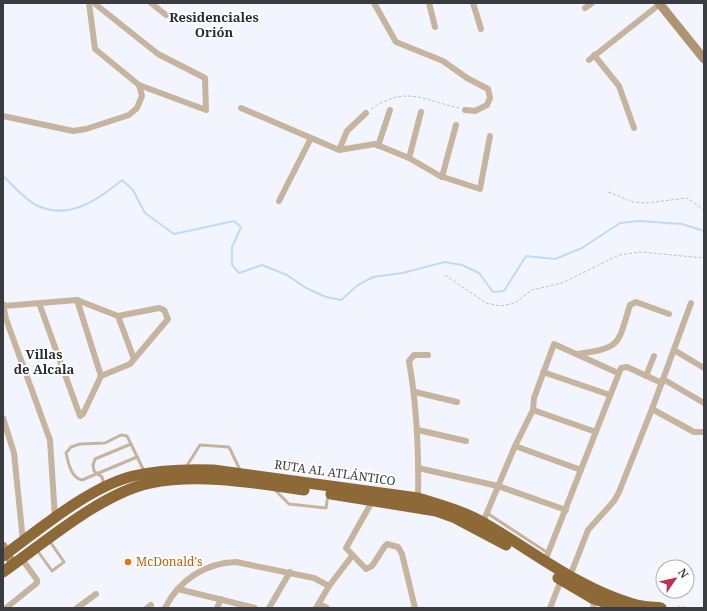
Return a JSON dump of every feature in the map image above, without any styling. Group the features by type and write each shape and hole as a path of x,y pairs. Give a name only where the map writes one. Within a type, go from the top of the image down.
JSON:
{"highway":[{"name":"RUTA AL ATLÁNTICO","path":"4,552 23,541 75,504 105,487 132,476 184,469 242,473 418,498 485,518 547,557 565,578 593,603 620,608"},
{"name":"RUTA AL ATLÁNTICO","path":"3,572 83,514 121,494 149,483 181,479 216,479 373,500 428,510 453,517 495,538 565,578 635,605 661,608"},
{"path":"75,504 80,506 83,514"}],"street":[{"path":"89,3 95,49 139,85 206,110 205,78 158,54 94,3"},
{"path":"151,3 166,15"},
{"path":"374,3 396,42 443,61 467,78 488,89 490,98 487,105 475,111 465,110"},
{"path":"429,3 435,26"},
{"path":"473,3 481,29"},
{"path":"585,8 592,3"},
{"path":"589,60 660,4 704,58"},
{"path":"594,55 620,86 634,128"},
{"path":"3,116 72,131 86,129 129,115 138,108 142,96 139,85"},
{"path":"241,108 338,150 375,144 409,158 442,177 480,189 490,136"},
{"path":"378,146 390,110"},
{"path":"409,158 421,112"},
{"path":"338,150 347,131 366,113"},
{"path":"442,177 456,125"},
{"path":"279,201 310,138"},
{"path":"39,303 80,416 83,414 101,376 77,300"},
{"path":"55,519 50,440 4,320 4,305 77,300 118,316 159,308 164,310 168,319 134,359 126,367 101,376"},
{"path":"578,354 605,350 614,346 620,337 630,305 636,302 669,314"},
{"path":"550,608 588,530 614,501 619,492 652,410 691,303"},
{"path":"118,316 134,359"},
{"path":"485,518 515,446 532,410 534,398 554,344 618,373"},
{"path":"674,350 704,368"},
{"path":"418,498 418,430 409,361 414,355 428,355"},
{"path":"646,376 654,356"},
{"path":"547,557 618,373 622,368 627,367 646,376 663,381 704,403"},
{"path":"543,372 610,395"},
{"path":"414,392 457,402"},
{"path":"532,410 596,432"},
{"path":"652,410 694,432 704,432"},
{"path":"3,418 14,453 23,541"},
{"path":"418,430 466,441"},
{"path":"515,446 581,470"},
{"path":"418,468 498,486 566,510"},
{"path":"373,500 346,545 346,548 364,568 369,569 387,544 398,547 402,554 415,608"},
{"path":"4,552 18,561 37,580 37,583 6,608"},
{"path":"326,608 318,606 329,586 352,556"},
{"path":"165,608 178,589 196,573 226,562 236,562 290,572 314,578 329,586"},
{"path":"269,608 290,572"},
{"path":"178,589 255,608"},
{"path":"77,608 96,594"},
{"path":"217,608 221,599"}],"lane":[{"path":"137,457 82,480 75,477 69,465 66,453 71,447 80,444 105,443 121,435 127,436 146,474"},
{"path":"105,487 102,477 97,474 93,465 95,459 131,444"},
{"path":"184,469 200,445 229,447 242,473"},
{"path":"271,486 289,504 326,508 329,493"},
{"path":"36,548 52,571 64,562 49,540"}],"path":[{"path":"366,113 384,101 404,95 427,98 465,110"},
{"path":"608,192 634,202 646,203 687,198 704,210"},
{"path":"445,275 486,303 501,306 515,303 532,290 562,283 619,255 640,252 704,258"},
{"path":"679,607 690,608"}],"waterway":[{"path":"3,176 23,196 36,205 60,211 82,206 93,201 122,180 133,190 145,213 174,234 234,221 241,227 232,247 232,265 239,273 262,265 287,275 306,288 326,297 341,300 358,285 373,277 402,273 445,262 462,265 479,273 493,292 504,291 526,256 555,259 582,248 620,223 639,221 682,224 704,231"}],"place":[{"name":"McDonald's","path":"128,562"}],"district":[{"name":"Residenciales Orión","path":"214,24"},
{"name":"Villas de Alcala","path":"44,362"}]}
